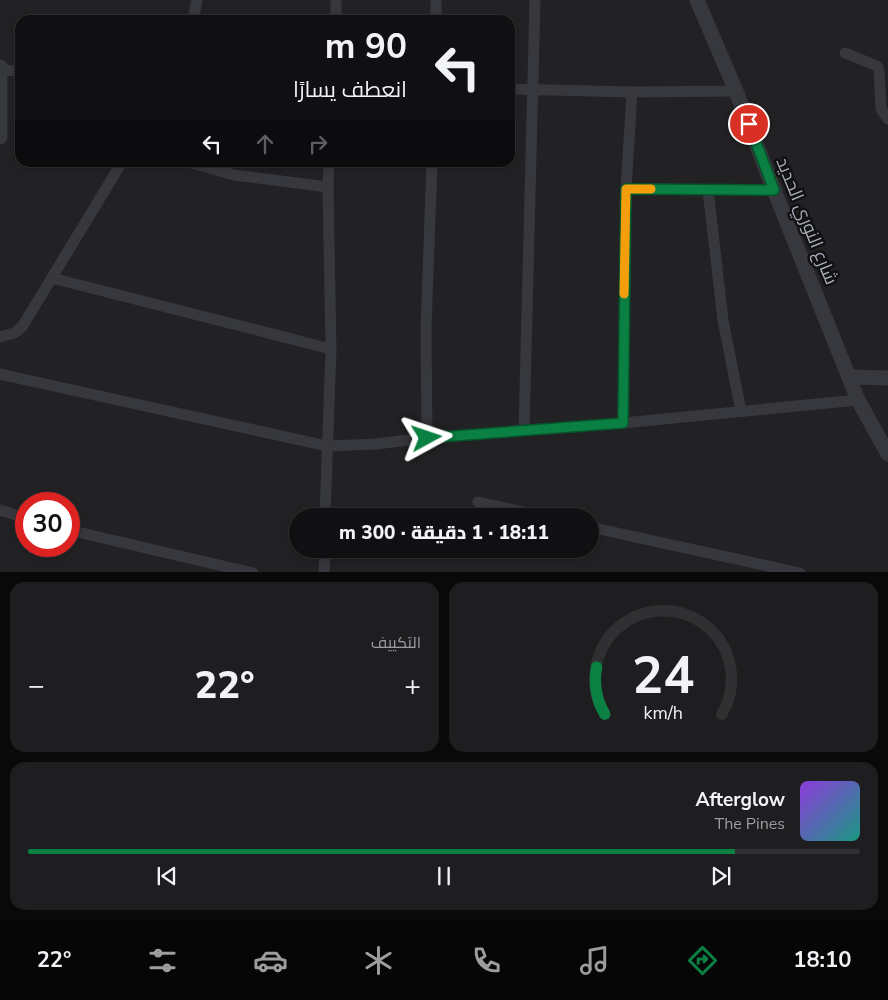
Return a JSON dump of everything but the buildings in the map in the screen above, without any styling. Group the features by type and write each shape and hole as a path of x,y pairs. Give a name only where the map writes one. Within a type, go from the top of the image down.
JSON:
{"street":[{"path":"194,15 197,0"},
{"path":"336,0 336,15"},
{"path":"436,0 436,15"},
{"path":"524,430 535,0"},
{"name":"شارع النوري الحديد","path":"697,0 736,91 858,400 888,454"},
{"path":"845,53 877,66 879,70 881,109 888,119"},
{"path":"0,137 0,69 15,70"},
{"path":"515,89 632,92 736,91"},
{"path":"623,423 626,189 632,92"},
{"path":"0,338 14,333 22,327 119,167"},
{"path":"208,167 243,176 328,187"},
{"path":"325,508 331,349 329,167"},
{"path":"427,438 426,329 432,167"},
{"path":"626,189 774,190"},
{"path":"708,190 723,320 740,411"},
{"path":"52,278 331,349"},
{"path":"0,374 327,446 368,445 427,438 623,423 858,400"},
{"path":"849,377 888,378"},
{"path":"478,502 505,508"},
{"path":"0,510 15,515"},
{"path":"599,529 800,572"},
{"path":"80,533 253,572"},
{"path":"324,572 325,558"}],"shaded area":[{"path":"0,0 888,0 888,572 0,572"}],"slow traffic":[{"path":"624,294 626,189 651,189"}],"route":[{"path":"427,438 623,423 626,189 774,190 749,124"}]}
